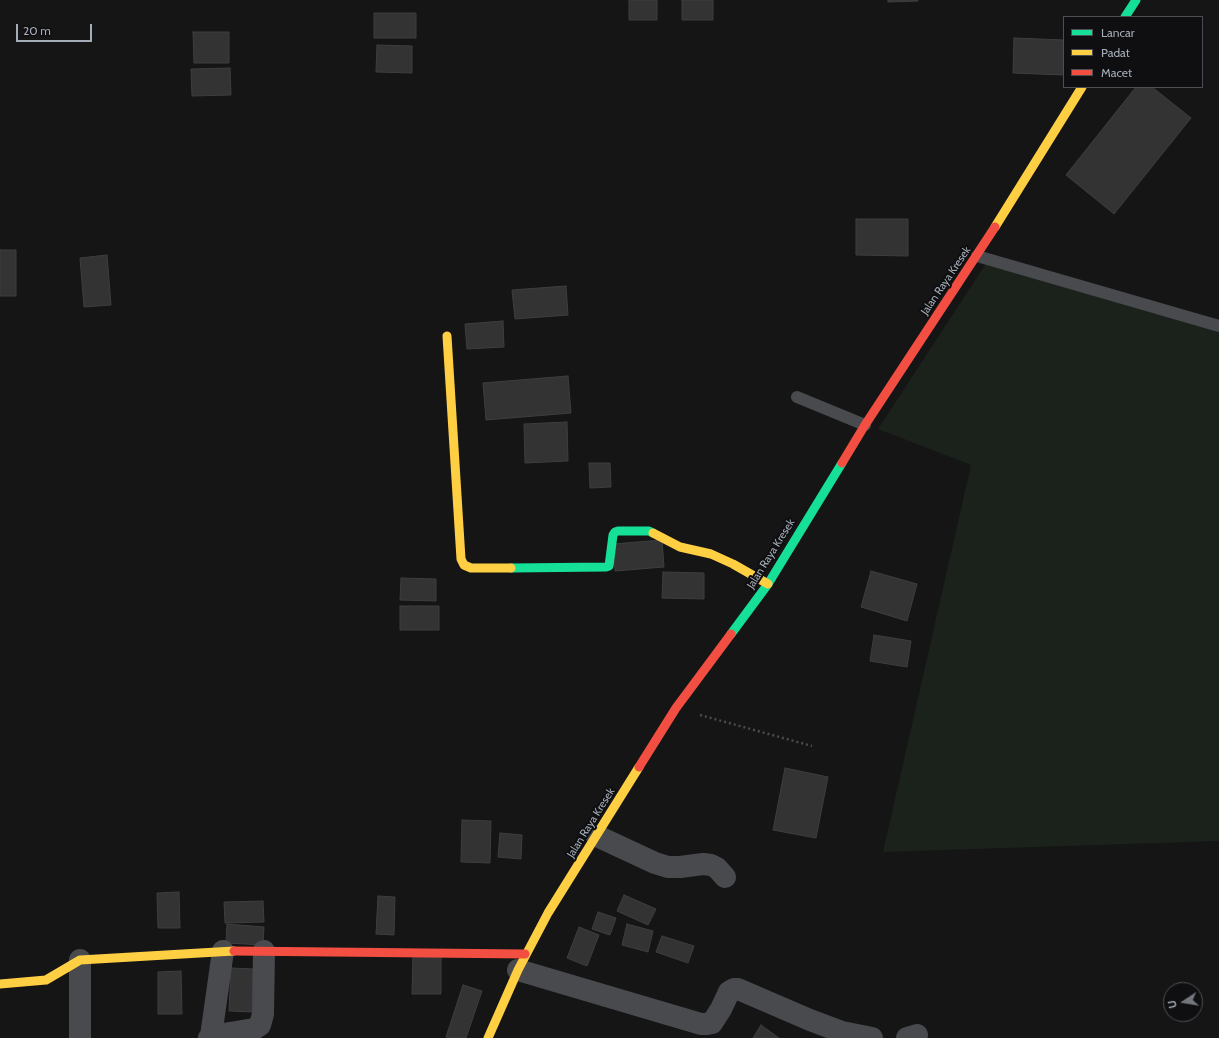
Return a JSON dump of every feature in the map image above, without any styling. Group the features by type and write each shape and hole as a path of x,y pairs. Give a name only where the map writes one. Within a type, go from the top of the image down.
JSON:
{"main road":[{"path":"1127,16 1136,0"},
{"name":"Jalan Raya Kresek","path":"488,1038 521,962 548,913 676,708 768,584 865,425 977,256 1081,88"},
{"path":"447,336 460,552 461,560 464,565 471,568 606,567 609,566 613,535 615,532 649,531 680,547 712,554 768,584"},
{"path":"0,984 46,980 80,960 223,950 521,962"}],"street":[{"path":"597,836 655,863 668,867 703,864 711,865 717,868 725,877"},
{"path":"223,950 210,1037 254,1029 260,1025 263,1014 264,951"},
{"path":"80,960 80,1038"},
{"path":"521,962 701,1024 712,1023 729,992 734,989 738,989 842,1032 872,1038"}],"lane":[{"path":"977,256 1219,326"},
{"path":"797,397 865,425"}],"path":[{"path":"676,708 812,746"}],"shaded area":[{"path":"987,262 1219,319 1219,841 883,852 971,465 878,429"}],"building":[{"path":"629,0 657,0 657,20 629,20"},
{"path":"682,0 713,0 713,20 682,20"},
{"path":"888,0 918,0 918,1 888,2"},
{"path":"374,13 416,13 416,38 374,38"},
{"path":"193,32 229,32 229,63 194,63"},
{"path":"1014,38 1063,40 1063,75 1013,73"},
{"path":"377,45 412,46 412,73 376,72"},
{"path":"230,68 231,95 192,96 191,69"},
{"path":"1135,88 1153,88 1191,118 1114,214 1066,175"},
{"path":"856,219 908,219 908,256 856,255"},
{"path":"0,250 16,250 16,296 0,296"},
{"path":"107,255 111,305 84,307 80,258"},
{"path":"566,286 568,315 515,319 512,290"},
{"path":"503,321 504,347 467,349 465,324"},
{"path":"568,376 571,413 486,420 483,383"},
{"path":"567,422 568,461 525,463 524,424"},
{"path":"589,463 610,463 611,487 590,488"},
{"path":"662,540 664,567 615,571 613,544"},
{"path":"871,571 917,584 907,621 861,607"},
{"path":"663,572 704,573 704,599 662,598"},
{"path":"401,578 436,579 436,601 400,600"},
{"path":"400,606 439,606 439,630 400,630"},
{"path":"874,635 911,641 907,667 870,661"},
{"path":"785,768 828,777 816,838 773,830"},
{"path":"462,820 491,821 490,863 461,862"},
{"path":"500,833 522,835 521,859 498,857"},
{"path":"179,892 180,928 158,928 157,893"},
{"path":"624,895 656,909 648,925 617,911"},
{"path":"378,896 395,897 394,935 376,934"},
{"path":"263,901 264,922 225,923 224,902"},
{"path":"598,912 616,918 610,935 592,929"},
{"path":"227,924 264,927 263,945 226,943"},
{"path":"627,924 653,931 648,952 622,945"},
{"path":"579,927 599,935 587,966 567,958"},
{"path":"662,936 694,946 688,963 656,952"},
{"path":"413,954 441,954 441,994 412,994"},
{"path":"231,968 253,969 252,1012 229,1011"},
{"path":"181,971 182,1014 158,1014 158,972"},
{"path":"463,985 482,991 466,1038 449,1038 446,1037"},
{"path":"761,1025 779,1038 753,1038"}],"traffic: fast":[{"path":"1126,16 1136,0"},
{"path":"731,634 768,584 842,463"},
{"path":"511,568 606,567 609,566 613,535 615,532 649,531 653,533"}],"traffic: slow":[{"path":"995,227 1081,88"},
{"path":"447,336 461,559 464,565 471,568 511,568"},
{"path":"653,533 680,547 711,554 733,564 768,584"},
{"path":"488,1038 518,970 548,913 639,767"},
{"path":"0,984 46,980 80,960 234,951"}],"traffic: jam":[{"path":"842,463 865,425 995,227"},
{"path":"639,767 676,708 731,634"},
{"path":"234,951 525,954"}]}
